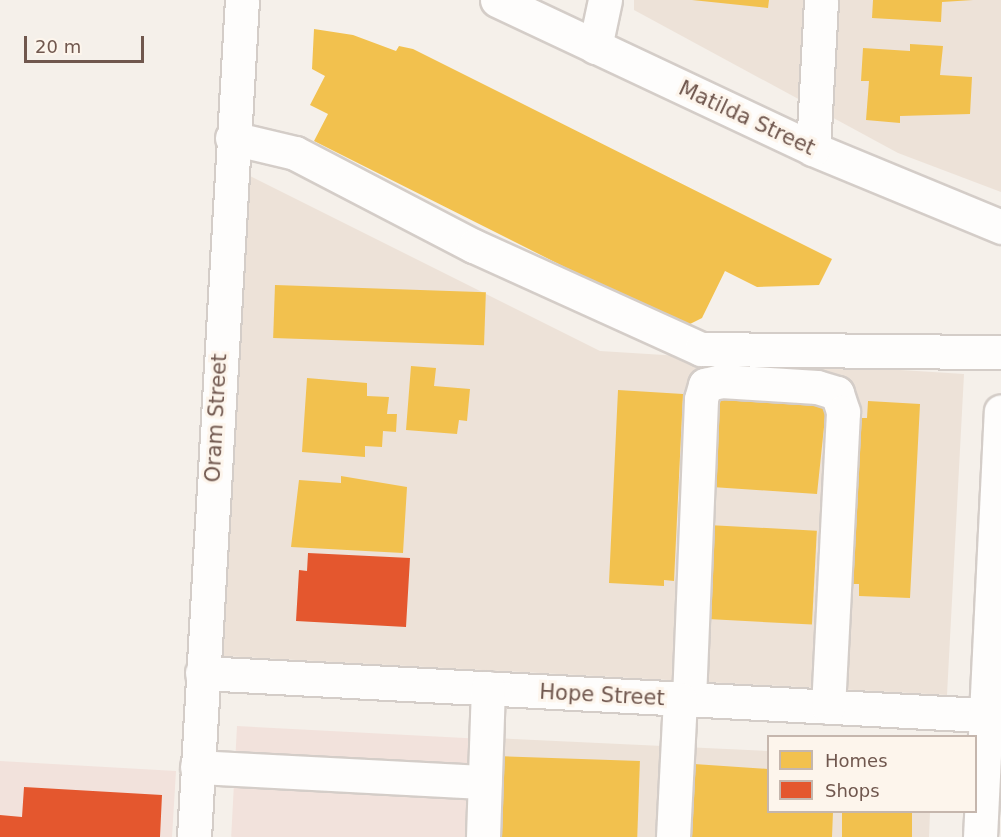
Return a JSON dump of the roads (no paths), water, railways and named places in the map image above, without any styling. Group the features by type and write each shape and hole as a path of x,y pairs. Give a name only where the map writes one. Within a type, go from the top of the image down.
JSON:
{"street":[{"name":"Oram Street","path":"194,837 232,138 242,0"},
{"name":"Matilda Street","path":"496,0 813,149 1001,227"},
{"path":"596,47 605,0"},
{"path":"813,149 821,0"},
{"path":"232,138 295,153 474,246 702,349 1001,352"},
{"path":"673,837 684,699 701,399 705,385 721,381 818,387 837,393 843,412 828,707"},
{"path":"980,837 993,715 1001,422"},
{"name":"Hope Street","path":"202,673 993,715"},
{"path":"483,837 488,688"},
{"path":"197,767 485,782"}]}
